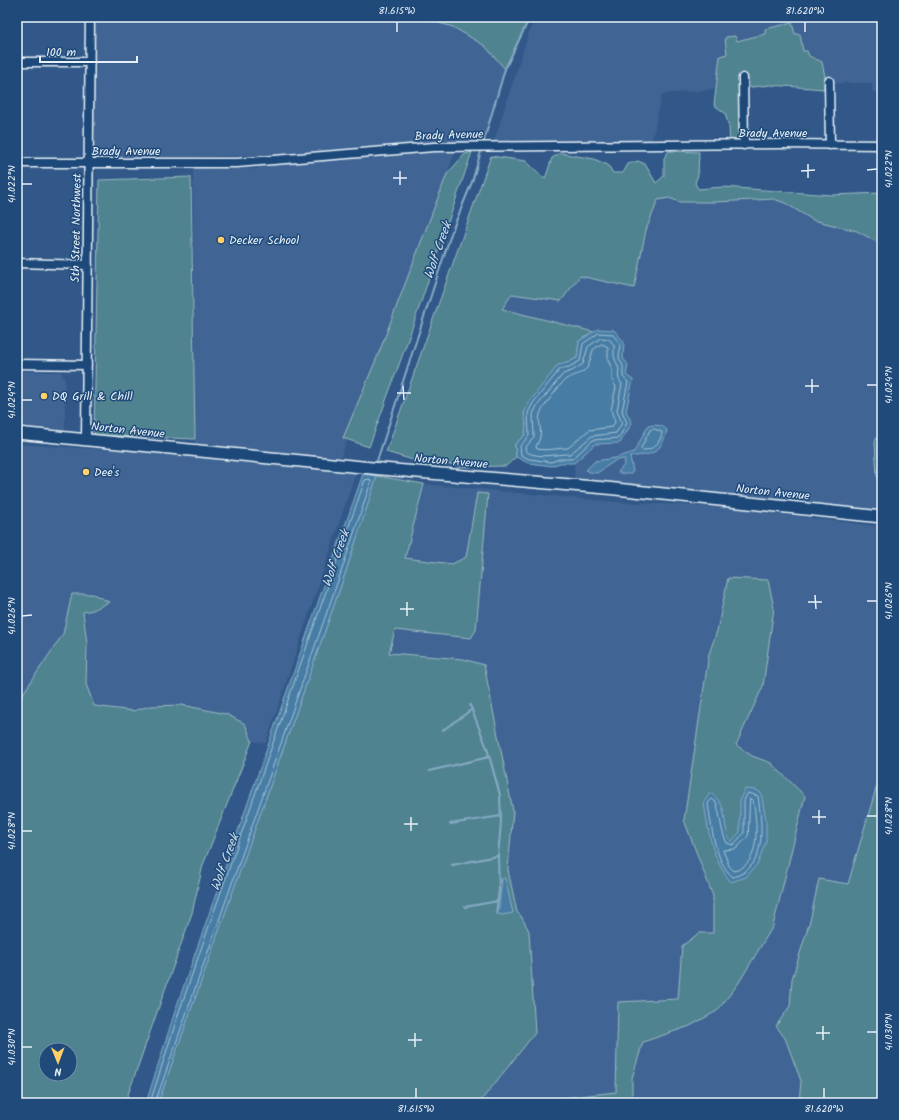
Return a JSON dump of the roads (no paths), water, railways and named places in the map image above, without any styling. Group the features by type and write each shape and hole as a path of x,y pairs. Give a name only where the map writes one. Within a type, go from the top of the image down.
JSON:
{"main road":[{"name":"Norton Avenue","path":"17,433 382,469 606,488 882,517"}],"street":[{"name":"5th Street Northwest","path":"86,439 90,17"},
{"path":"17,62 90,62"},
{"path":"743,78 744,145"},
{"path":"829,81 830,145"},
{"name":"Brady Avenue","path":"17,163 245,163 383,150 466,146 882,145"},
{"path":"17,264 88,265"},
{"path":"17,364 87,365"}],"water":[{"path":"598,329 614,330 624,342 623,358 628,365 626,375 633,380 626,411 632,423 620,443 595,444 574,463 560,463 552,466 528,463 516,457 515,444 525,435 526,423 524,413 530,401 558,365 567,363 577,358 579,341"},
{"path":"648,426 662,426 667,430 665,438 659,448 653,453 630,457 633,471 631,474 622,474 618,472 624,465 625,459 616,460 597,473 586,470 595,461 615,458 634,452"},
{"path":"363,474 377,476 345,574 158,1103 146,1103 176,1008"},
{"path":"745,789 756,790 761,793 766,820 766,841 758,863 746,877 731,882 715,855 709,834 704,802 710,793 721,803 726,828 731,842 740,832 740,799"},
{"path":"505,878 513,913 502,915 498,914 502,879"}],"waterway":[{"name":"Wolf Creek","path":"483,144 505,69 530,17"},
{"name":"Wolf Creek","path":"376,464 452,231 472,182 482,148"},
{"path":"470,705 487,748 500,795 501,822 498,856 499,889 496,914"},
{"path":"443,730 471,710"},
{"path":"429,771 489,757"},
{"path":"450,824 501,816"},
{"path":"452,865 497,856"},
{"path":"465,907 498,901"}],"place":[{"name":"Decker School","path":"221,240"},
{"name":"DQ Grill & Chill","path":"44,396"},
{"name":"Dee's","path":"86,472"}]}
